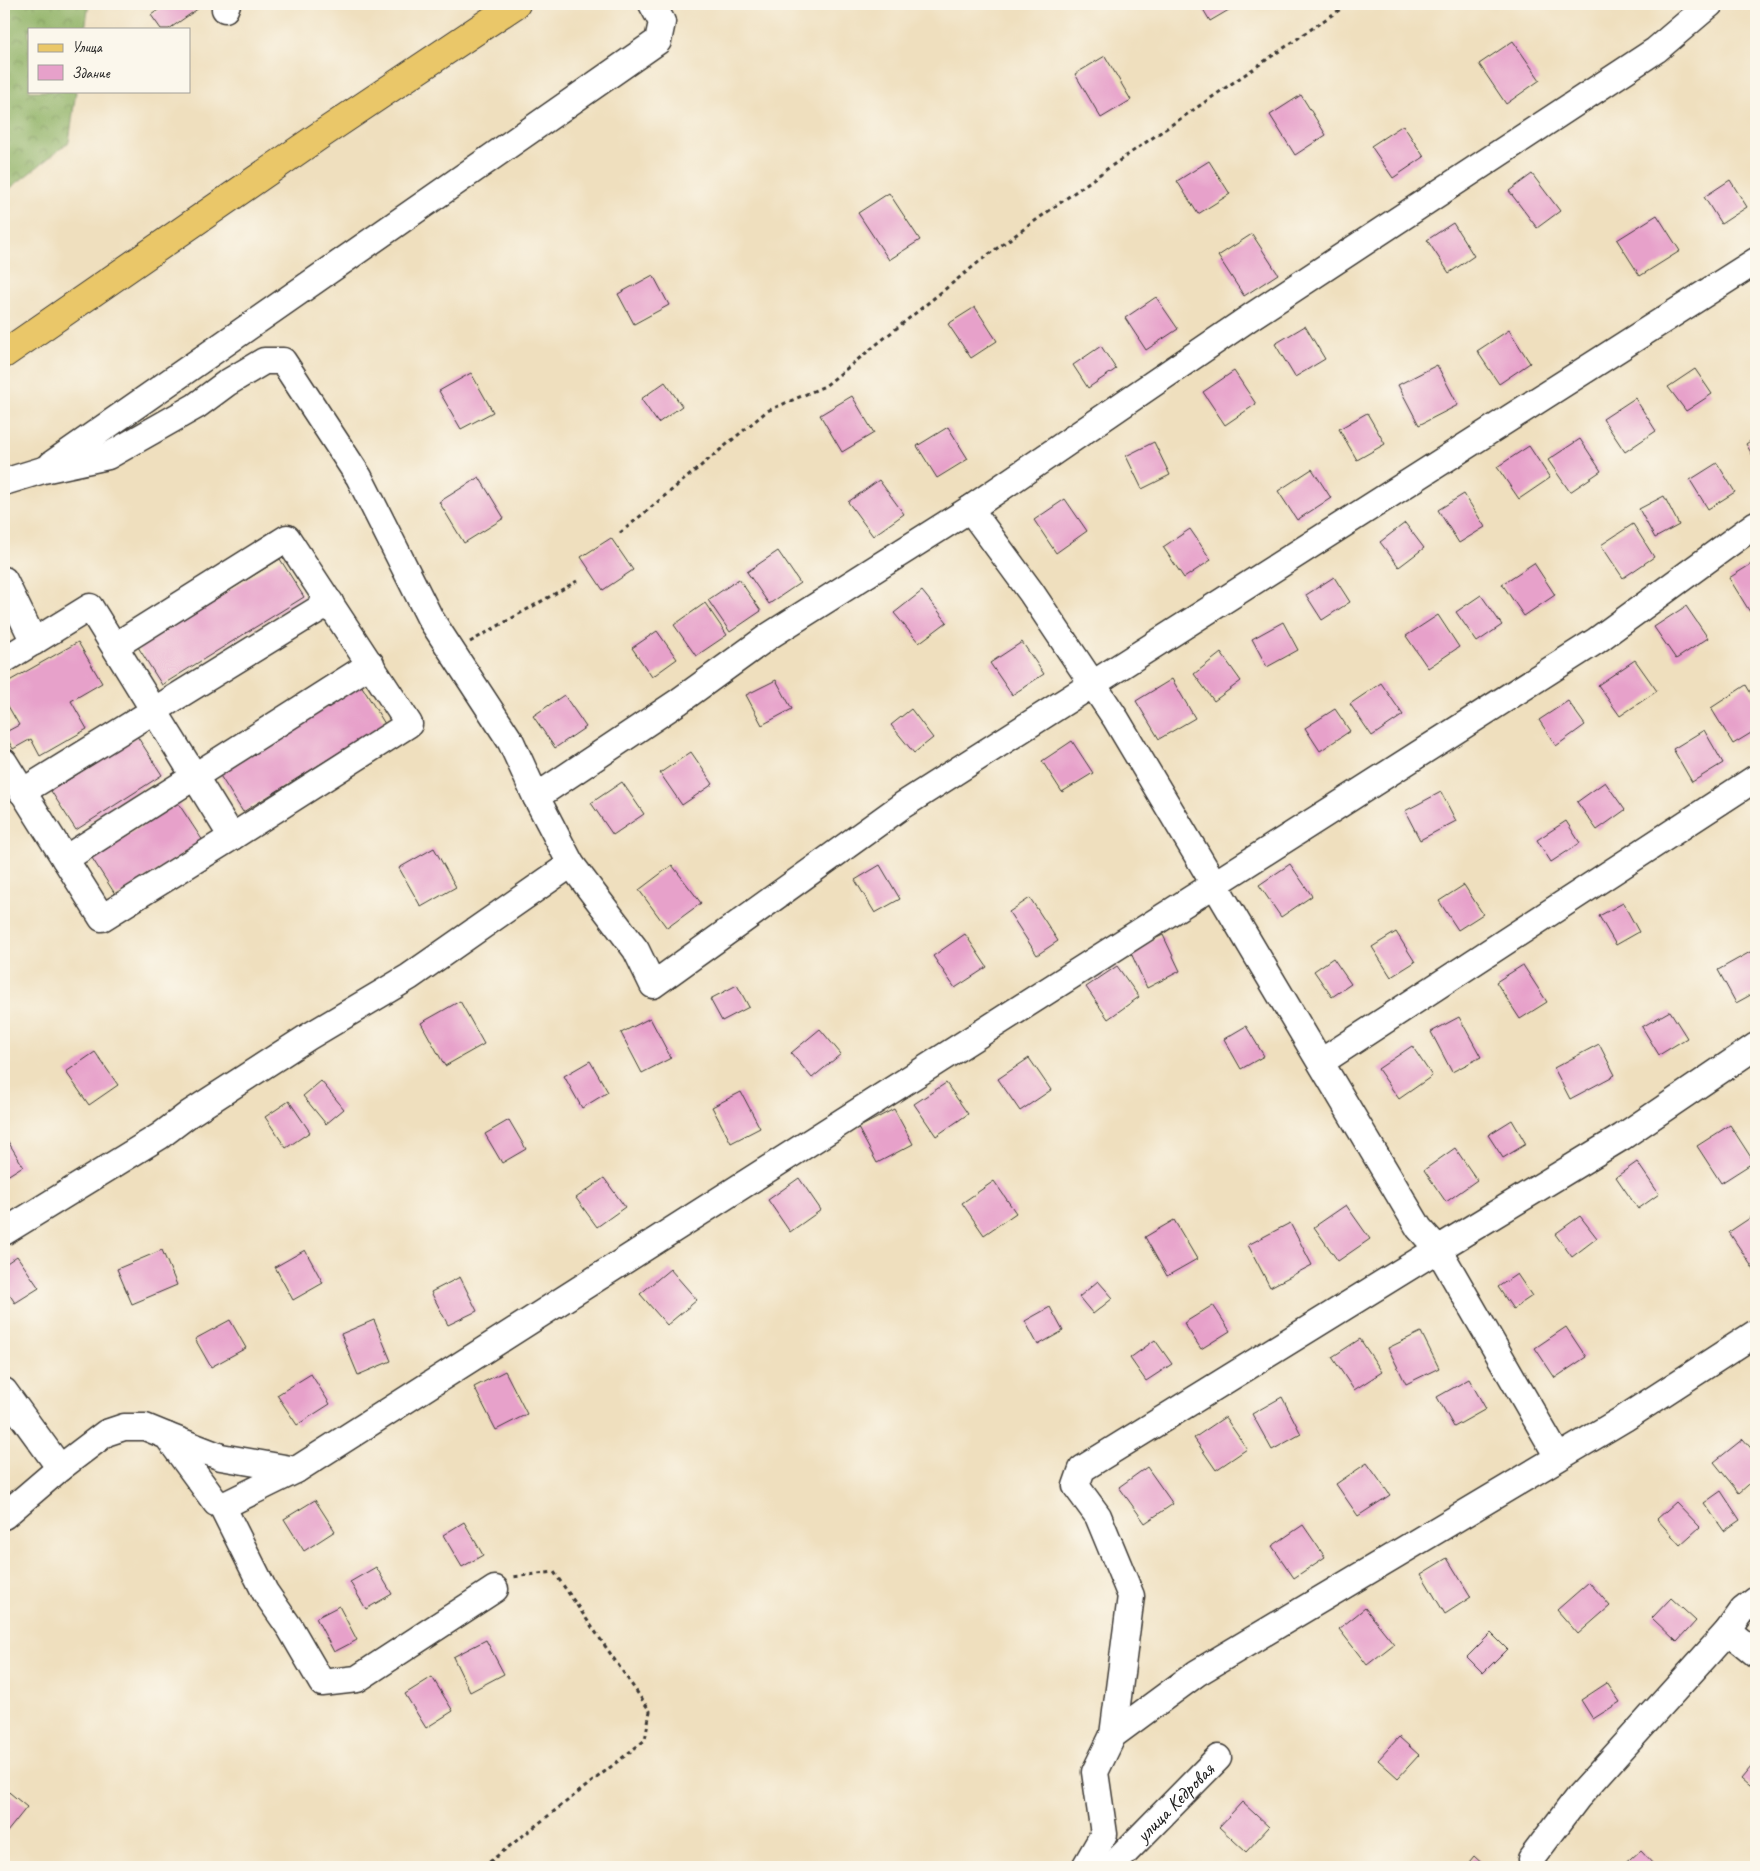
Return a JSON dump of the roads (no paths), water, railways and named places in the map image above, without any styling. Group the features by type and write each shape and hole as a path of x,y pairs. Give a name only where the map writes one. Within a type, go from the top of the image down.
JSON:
{"main road":[{"path":"4,354 319,136 516,4"}],"street":[{"path":"43,470 658,40 662,22 652,4"},
{"path":"536,796 678,702 769,636 970,509 1252,316 1656,50 1710,4"},
{"path":"255,323 283,361 359,477 430,618 511,742 571,864 636,950 652,985 903,805 1094,685 1756,261"},
{"path":"4,482 43,470 108,456 196,406 226,382 264,361 283,361"},
{"path":"970,509 1031,592 1094,685 1215,883 1419,1228 1438,1249 1558,1457"},
{"path":"167,1436 216,1503 227,1504 296,1470 1596,642 1756,524"},
{"path":"4,762 102,918 410,724 287,538 114,646"},
{"path":"4,580 34,642"},
{"path":"22,792 330,602"},
{"path":"4,660 90,607 232,836"},
{"path":"65,859 371,664"},
{"path":"1321,1062 1756,778"},
{"path":"4,1232 160,1136 189,1114 308,1036 409,977 571,864"},
{"path":"1085,1867 1104,1834 1095,1772 1113,1735 1131,1596 1098,1516 1076,1486 1082,1469 1622,1137 1756,1046"},
{"path":"1113,1735 1197,1673 1626,1418 1756,1333"},
{"path":"4,1390 60,1468"},
{"path":"4,1516 60,1468 106,1433 124,1427 145,1427 222,1457 296,1470"},
{"path":"221,1504 265,1592 290,1628 322,1683 357,1678 495,1589"},
{"path":"1534,1865 1578,1797 1728,1631 1743,1610 1756,1600"},
{"path":"1728,1631 1756,1654"},
{"name":"улица Кедровая","path":"1110,1867 1218,1758"}]}
